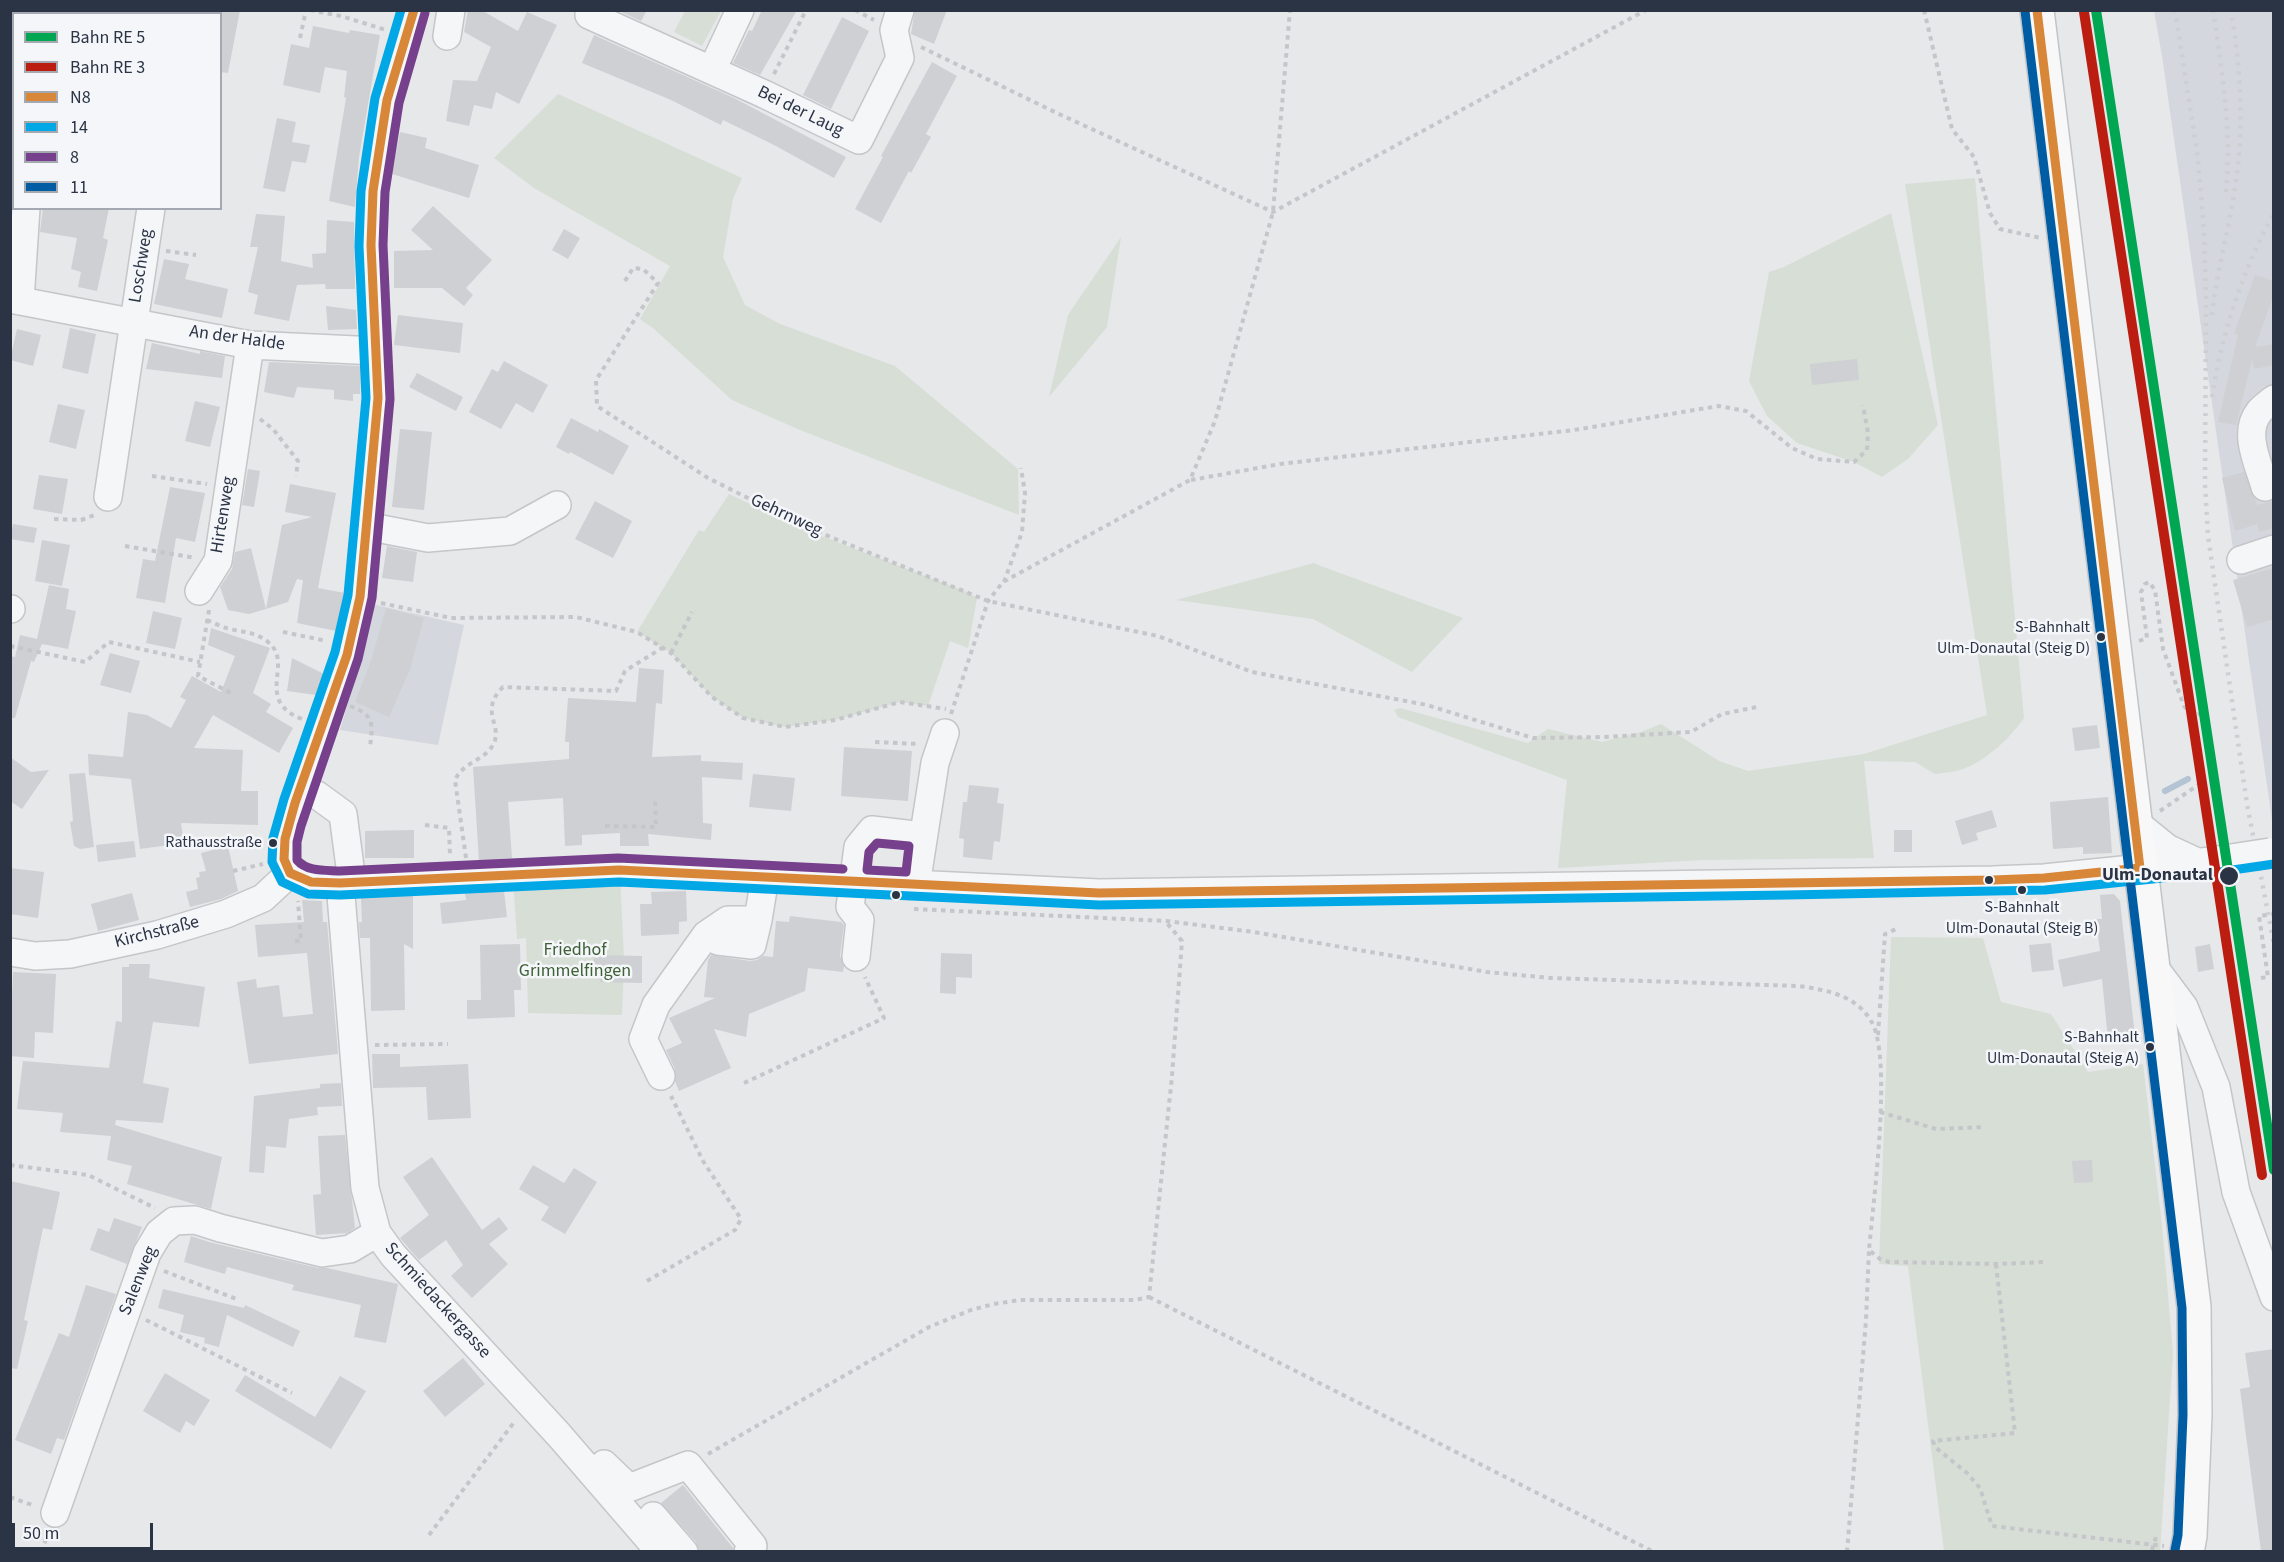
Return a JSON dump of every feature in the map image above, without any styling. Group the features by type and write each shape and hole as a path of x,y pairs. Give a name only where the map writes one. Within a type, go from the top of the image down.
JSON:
{"main road":[{"path":"2037,10 2147,816 2140,868 2154,967 2194,1307 2195,1415 2190,1536 2181,1550"}],"street":[{"path":"414,10 387,100 372,190 371,245 378,398 360,597 349,646 285,839 284,859 295,876 311,882 346,883 619,870 1099,894 2044,878 2272,852"},
{"name":"Bei der Laug","path":"591,10 589,15 764,94 858,140 900,58 898,23"},
{"path":"712,70 740,10"},
{"path":"15,300 26,210"},
{"name":"Loschweg","path":"133,323 151,210"},
{"name":"An der Halde","path":"15,300 250,345 377,351"},
{"path":"108,498 133,323"},
{"name":"Hirtenweg","path":"199,591 218,561 250,345"},
{"path":"2265,487 2251,436 2258,413 2274,399"},
{"path":"366,526 428,538 510,531 557,505"},
{"path":"2241,560 2274,549"},
{"path":"916,885 935,763 946,730"},
{"name":"Schmiedackergasse","path":"300,789 317,795 343,814 354,1046 365,1188 377,1233 393,1255 559,1435 660,1551"},
{"path":"2147,816 2167,848 2204,861"},
{"path":"855,957 860,920 850,907 858,846 872,830 923,836"},
{"name":"Kirchstraße","path":"10,952 35,956 70,954 157,935 226,915 263,898 295,876"},
{"path":"661,1076 643,1039 656,1005 706,935 728,920 759,920 765,877"},
{"path":"2154,967 2184,1007 2216,1087 2236,1191 2274,1298"},
{"path":"174,1221 195,1220 322,1253 350,1249 377,1233"},
{"name":"Salenweg","path":"55,1513 147,1253 159,1233 174,1221"},
{"path":"559,1435 579,1440 629,1488 684,1551"},
{"path":"629,1488 688,1465 753,1546 748,1551"}],"path":[{"path":"300,38 308,10 342,16 406,36"},
{"path":"764,94 806,10"},
{"path":"1190,480 1215,421 1273,212 1290,10"},
{"path":"1273,212 1646,10"},
{"path":"1924,10 1952,129 1974,157 1990,213 2000,229 2019,235"},
{"path":"898,23 991,81 1061,116 1273,212"},
{"path":"144,248 196,255"},
{"name":"Gehrnweg","path":"625,281 633,268 643,269 658,283 596,380 597,406 708,478 788,520 988,601 1158,636 1252,672 1427,705 1533,738 1691,732 1722,714 1757,707"},
{"path":"1003,582 1190,480 1280,464 1574,430 1719,406 1746,411 1792,448 1817,459 1854,462 1867,450 1868,433 1863,405"},
{"path":"240,410 250,412 273,429 298,461 296,476"},
{"path":"946,730 988,601 1003,582 1023,532 1025,493 1022,468"},
{"path":"152,476 229,488"},
{"path":"54,519 81,520 96,515 108,498"},
{"path":"125,546 218,561"},
{"path":"2136,642 2147,638 2141,592 2145,584 2149,582 2155,590 2163,650 2184,706 2193,715 2199,714"},
{"path":"199,591 209,609 198,676 231,693"},
{"path":"360,597 412,611 452,618 576,617 637,632 671,653 712,697 743,718 785,727 835,720 900,702 946,730"},
{"path":"671,653 692,612"},
{"path":"207,620 230,629 254,633 269,642 278,658 276,692 281,705 298,717 323,727"},
{"path":"283,632 349,646"},
{"path":"10,646 85,662 109,642 200,662"},
{"path":"460,877 455,780 459,770 475,761 493,745 496,731 491,714 494,696 503,687 616,691 624,671 662,648"},
{"path":"332,700 362,711 370,718 372,729 370,747"},
{"path":"874,742 946,730"},
{"path":"2147,816 2201,783"},
{"path":"605,826 656,827 655,797"},
{"path":"425,825 449,828 460,877"},
{"path":"233,871 260,865"},
{"path":"295,876 301,941 295,941"},
{"path":"916,885 913,909 1166,921 1254,932 1487,972 1551,978 1799,986 1824,990 1848,998 1872,1021 1878,1038 1881,1059 1880,1112 1866,1320 1847,1551"},
{"path":"2261,978 2268,977 2259,916 2274,914"},
{"path":"1149,1297 1171,1088 1182,940 1166,921"},
{"path":"1878,1038 1885,934 1896,929"},
{"path":"744,1083 884,1018 855,957"},
{"path":"354,1046 448,1044"},
{"path":"647,1281 735,1230 741,1219 703,1161 661,1076"},
{"path":"1880,1112 1936,1129 1985,1127"},
{"path":"10,1165 88,1176 154,1208 174,1221"},
{"path":"1869,1250 1880,1259 1889,1262 1996,1264 2046,1262"},
{"path":"144,1263 239,1300"},
{"path":"1996,1264 2015,1433 1933,1441 1935,1447 1967,1473 1980,1488 1992,1526 2154,1543 2181,1550"},
{"path":"688,1465 930,1327 970,1311 1020,1300 1135,1300 1149,1297 1654,1551"},
{"path":"127,1310 292,1393"},
{"path":"429,1535 529,1402"},
{"path":"2152,1550 2156,1537"}],"shaded area":[{"path":"2154,11 2273,11 2273,827 2162,56"},
{"path":"372,604 464,625 438,745 340,730 357,672"}],"green space":[{"path":"685,11 721,11 702,46 674,32"},
{"path":"558,94 742,178 733,199 723,257 745,305 780,324 895,366 1018,469 1019,515 800,430 732,400 653,328 640,319 670,266 534,188 494,158"},
{"path":"1975,178 2024,718 2012,733 1989,754 1960,770 1935,774 1915,762 1864,761 1874,858 1703,860 1558,868 1567,780 1398,717 1394,710 1400,708 1528,743 1548,729 1602,742 1641,732 1661,724 1719,761 1748,771 1864,754 1987,715 1905,184"},
{"path":"1891,213 1938,425 1908,459 1882,477 1854,462 1797,443 1767,416 1749,381 1769,272 1784,267"},
{"path":"1121,237 1107,327 1049,397 1068,315"},
{"path":"729,494 803,529 965,591 977,598 968,648 950,641 928,706 900,702 835,720 785,727 743,718 712,697 671,653 637,632 699,530 704,532"},
{"path":"1314,563 1463,618 1412,672 1313,619 1176,600"},
{"name":"Friedhof Grimmelfingen","path":"620,876 624,960 622,1015 528,1013 526,938 517,939 513,878"},
{"path":"1891,937 1983,938 2001,1002 2051,1014 2088,1072 2143,1064 2162,1225 2173,1354 2160,1551 1944,1551 1908,1266 1879,1264"}],"building":[{"path":"220,10 240,10 228,73 222,72 222,12"},
{"path":"468,10 481,10 518,31 527,12 557,25 519,104 496,92 492,109 474,105 469,126 446,121 453,80 477,81 491,47 464,32"},
{"path":"617,10 647,10 641,21"},
{"path":"762,10 797,10 760,75 733,63 749,30 752,31"},
{"path":"915,10 947,10 934,44 911,34"},
{"path":"842,17 869,31 831,109 803,95"},
{"path":"313,26 349,33 350,30 380,35 359,157 355,207 329,201 346,98 344,97 347,71 325,67 320,93 283,85 291,44 309,48"},
{"path":"594,35 734,98 846,157 834,178 723,120 721,125 671,100 582,63"},
{"path":"932,62 957,76 926,134 931,137 911,173 909,171 881,223 855,209"},
{"path":"277,118 296,122 292,142 310,145 306,163 292,161 285,192 263,188"},
{"path":"400,132 427,138 425,148 479,165 469,198 392,174"},
{"path":"433,206 492,260 466,288 473,295 464,306 442,288 394,288 394,251 433,250 411,230"},
{"path":"43,210 109,210 103,238 108,240 97,291 78,287 81,272 71,269 77,238 40,232"},
{"path":"256,214 285,216 281,261 313,268 312,254 326,253 327,220 354,222 355,289 326,289 325,284 297,285 289,321 254,314 258,295 248,292 258,247 250,247"},
{"path":"564,229 580,238 568,259 552,250"},
{"path":"164,259 189,264 185,279 228,289 222,318 154,304"},
{"path":"2255,275 2274,281 2274,294 2255,347 2274,344 2274,365 2254,369 2252,359 2236,425 2218,422 2238,335 2234,334"},
{"path":"326,306 356,310 357,329 328,330"},
{"path":"398,315 463,323 460,353 394,345"},
{"path":"70,328 96,334 88,374 62,368"},
{"path":"17,329 41,335 33,366 10,360"},
{"path":"152,343 200,354 200,351 225,356 222,378 146,369"},
{"path":"1857,359 1859,380 1812,385 1810,364"},
{"path":"504,361 548,385 533,413 516,403 501,429 469,412 492,369 498,372"},
{"path":"269,362 361,366 360,394 353,394 353,401 334,399 334,390 297,387 294,398 264,392"},
{"path":"417,373 463,397 456,411 409,387"},
{"path":"195,401 220,407 210,447 185,441"},
{"path":"58,404 85,410 76,449 49,442"},
{"path":"571,418 598,432 599,429 629,446 613,475 556,447"},
{"path":"400,429 432,432 424,510 392,507"},
{"path":"248,469 260,471 254,507 242,505"},
{"path":"2244,472 2257,505 2274,501 2274,528 2259,532 2257,524 2235,531 2222,478"},
{"path":"39,475 68,479 62,514 33,509"},
{"path":"290,484 336,493 318,588 345,593 336,631 297,623 303,580 297,579 288,602 266,609 282,525 312,517 285,512"},
{"path":"170,487 205,493 195,542 176,538 165,603 136,598 143,559 155,561"},
{"path":"595,501 632,521 613,558 575,539"},
{"path":"13,524 37,528 34,543 10,539"},
{"path":"42,540 70,545 62,586 35,581"},
{"path":"387,546 417,552 413,582 382,578"},
{"path":"251,548 266,609 249,614 228,610 220,587 232,569 235,552"},
{"path":"2274,568 2274,619 2247,627 2233,580"},
{"path":"49,585 69,589 66,609 76,611 68,649 42,644 34,662 31,661 15,718 10,718 10,656 15,657 20,635 37,639"},
{"path":"386,608 424,618 410,669 389,717 355,702 372,658"},
{"path":"153,611 182,618 175,649 146,643"},
{"path":"211,628 270,648 253,693 271,704 266,712 293,728 279,753 213,715 194,748 243,750 241,791 258,791 258,825 181,823 184,843 140,849 131,779 89,775 88,754 123,757 128,712 147,715 171,728 186,700 180,697 192,676 221,692 235,656 208,645"},
{"path":"110,653 140,661 131,693 100,685"},
{"path":"292,658 324,674 316,695 287,691"},
{"path":"639,668 664,670 662,704 656,703 652,757 701,755 701,761 743,763 742,780 702,777 703,823 712,824 711,840 648,834 649,846 620,846 620,833 582,835 582,845 565,846 563,798 508,802 512,858 479,861 473,767 569,759 569,742 565,742 568,698 636,702"},
{"path":"2097,725 2100,748 2075,751 2072,728"},
{"path":"844,747 912,751 908,801 841,796"},
{"path":"10,757 31,772 49,770 22,809 10,801"},
{"path":"85,773 94,847 80,849 74,846 70,822 73,821 69,774"},
{"path":"753,774 795,778 791,811 749,807"},
{"path":"969,785 999,788 997,803 1004,804 1000,842 994,841 992,860 963,857 964,839 959,838 963,802 967,802"},
{"path":"2108,797 2112,853 2083,854 2083,847 2053,849 2050,802"},
{"path":"1992,810 1997,827 1976,833 1978,840 1962,845 1955,821"},
{"path":"414,830 414,858 365,858 365,831"},
{"path":"1894,830 1912,830 1912,852 1894,852"},
{"path":"134,841 136,857 98,862 96,845"},
{"path":"228,846 238,891 221,899 190,907 186,892 198,889 196,878 200,877 199,872 206,871 201,853"},
{"path":"10,868 44,872 38,918 10,914"},
{"path":"504,891 507,917 442,924 440,903 466,900 465,893"},
{"path":"686,891 687,921 679,922 679,934 641,936 640,904 652,904 651,892"},
{"path":"132,893 139,920 98,931 91,904"},
{"path":"2114,894 2120,901 2135,1037 2108,1040 2102,979 2063,987 2058,960 2100,951 2096,919 2102,919 2100,895"},
{"path":"413,895 413,949 404,944 405,1010 371,1011 370,938 360,938 361,898"},
{"path":"302,900 322,901 323,922 327,922 338,1054 249,1064 237,982 256,979 257,988 279,985 283,1017 313,1014 307,953 258,957 255,925 304,922"},
{"path":"790,916 841,922 844,925 840,956 844,966 843,972 808,968 805,991 749,1014 746,1037 714,1029 731,1068 679,1091 675,1081 675,1069 666,1050 682,1043 669,1018 715,998 704,997 708,960 711,955 750,961 763,956 773,957 776,921 789,922"},
{"path":"2051,943 2054,970 2032,972 2029,945"},
{"path":"520,944 521,990 514,990 515,1017 467,1019 467,1000 481,1000 480,945"},
{"path":"2210,944 2214,969 2198,972 2195,947"},
{"path":"941,953 972,954 972,978 956,977 956,994 940,993"},
{"path":"594,955 642,956 642,983 600,982 600,971 593,971"},
{"path":"129,964 150,964 149,978 205,987 199,1027 153,1022 143,1083 169,1088 163,1123 116,1120 115,1125 222,1157 211,1209 127,1184 132,1166 107,1160 111,1136 60,1132 63,1113 17,1109 23,1061 109,1068 116,1021 122,1022 122,967 129,967"},
{"path":"13,972 56,974 53,1033 35,1032 34,1058 10,1056"},
{"path":"372,1054 400,1054 400,1067 468,1064 471,1118 428,1120 426,1087 373,1088"},
{"path":"341,1083 342,1106 317,1107 318,1115 289,1119 286,1148 266,1146 264,1173 249,1172 254,1096 320,1088 320,1084"},
{"path":"345,1135 355,1228 347,1233 316,1235 313,1195 321,1194 318,1136"},
{"path":"432,1157 482,1230 499,1217 508,1229 489,1244 508,1264 472,1298 451,1276 463,1265 446,1240 419,1260 400,1238 429,1215 403,1177"},
{"path":"2092,1160 2093,1182 2074,1183 2072,1161"},
{"path":"533,1165 564,1183 574,1168 597,1182 565,1234 541,1220 549,1207 519,1189"},
{"path":"10,1181 60,1192 52,1230 43,1228 24,1320 28,1321 17,1369 10,1368"},
{"path":"114,1218 142,1227 127,1264 90,1250 98,1228 109,1232"},
{"path":"191,1236 318,1268 398,1284 386,1343 354,1337 361,1305 292,1290 294,1285 227,1267 225,1274 184,1262"},
{"path":"86,1285 116,1294 64,1440 57,1438 51,1454 15,1440 59,1333 69,1337"},
{"path":"163,1289 244,1308 245,1305 300,1331 293,1347 227,1315 219,1347 204,1343 205,1338 180,1332 184,1315 158,1308"},
{"path":"2274,1349 2274,1551 2261,1551 2240,1389 2250,1387 2245,1353"},
{"path":"463,1358 485,1384 445,1417 423,1391"},
{"path":"165,1373 210,1400 194,1426 186,1421 180,1433 143,1411"},
{"path":"245,1375 315,1417 340,1376 366,1391 331,1449 235,1391"},
{"path":"683,1485 733,1548 733,1551 699,1551 696,1542 661,1503"}],"waterway":[{"path":"2165,791 2188,779"}],"railway":[{"path":"2175,10 2198,159 2204,233 2205,484 2208,536 2247,804 2274,944"},
{"path":"2213,10 2227,124 2226,193"},
{"path":"2212,315 2240,148 2239,78 2231,10"},
{"path":"2212,397 2221,349 2235,303 2252,257 2274,213"}],"transit line":[{"name":"14","path":"401,10 375,98 361,191 359,246 366,398 348,595 335,652 284,799 273,838 272,862 282,882 308,894 340,895 619,882 1099,905 1786,895 2045,890 2212,873 2274,864"},
{"name":"N8","path":"414,10 387,100 373,191 371,245 378,398 360,597 347,655 295,803 285,839 284,859 290,873 311,882 340,883 619,870 1099,893 1993,880 2044,878 2140,868"},
{"name":"N8","path":"2037,10 2140,868"},
{"path":"2096,10 2274,1170"},
{"name":"11","path":"2025,11 2182,1308 2183,1415 2178,1535 2175,1550"},
{"path":"2084,12 2262,1175"},
{"name":"8","path":"425,13 399,103 385,192 383,245 390,399 372,598 358,659 301,826 297,842 297,860 306,867 340,871 618,858 843,869"},
{"name":"8","path":"877,843 909,846 906,872 867,870 869,852 877,843"}],"place":[{"name":"S-Bahnhalt Ulm-Donautal (Steig D)","path":"2101,637"},
{"name":"Rathausstraße","path":"273,843"},
{"name":"Ulm-Donautal","path":"2229,876"},
{"name":"S-Bahnhalt Ulm-Donautal (Steig B)","path":"2022,890"},
{"name":"S-Bahnhalt Ulm-Donautal (Steig A)","path":"2150,1047"}]}
